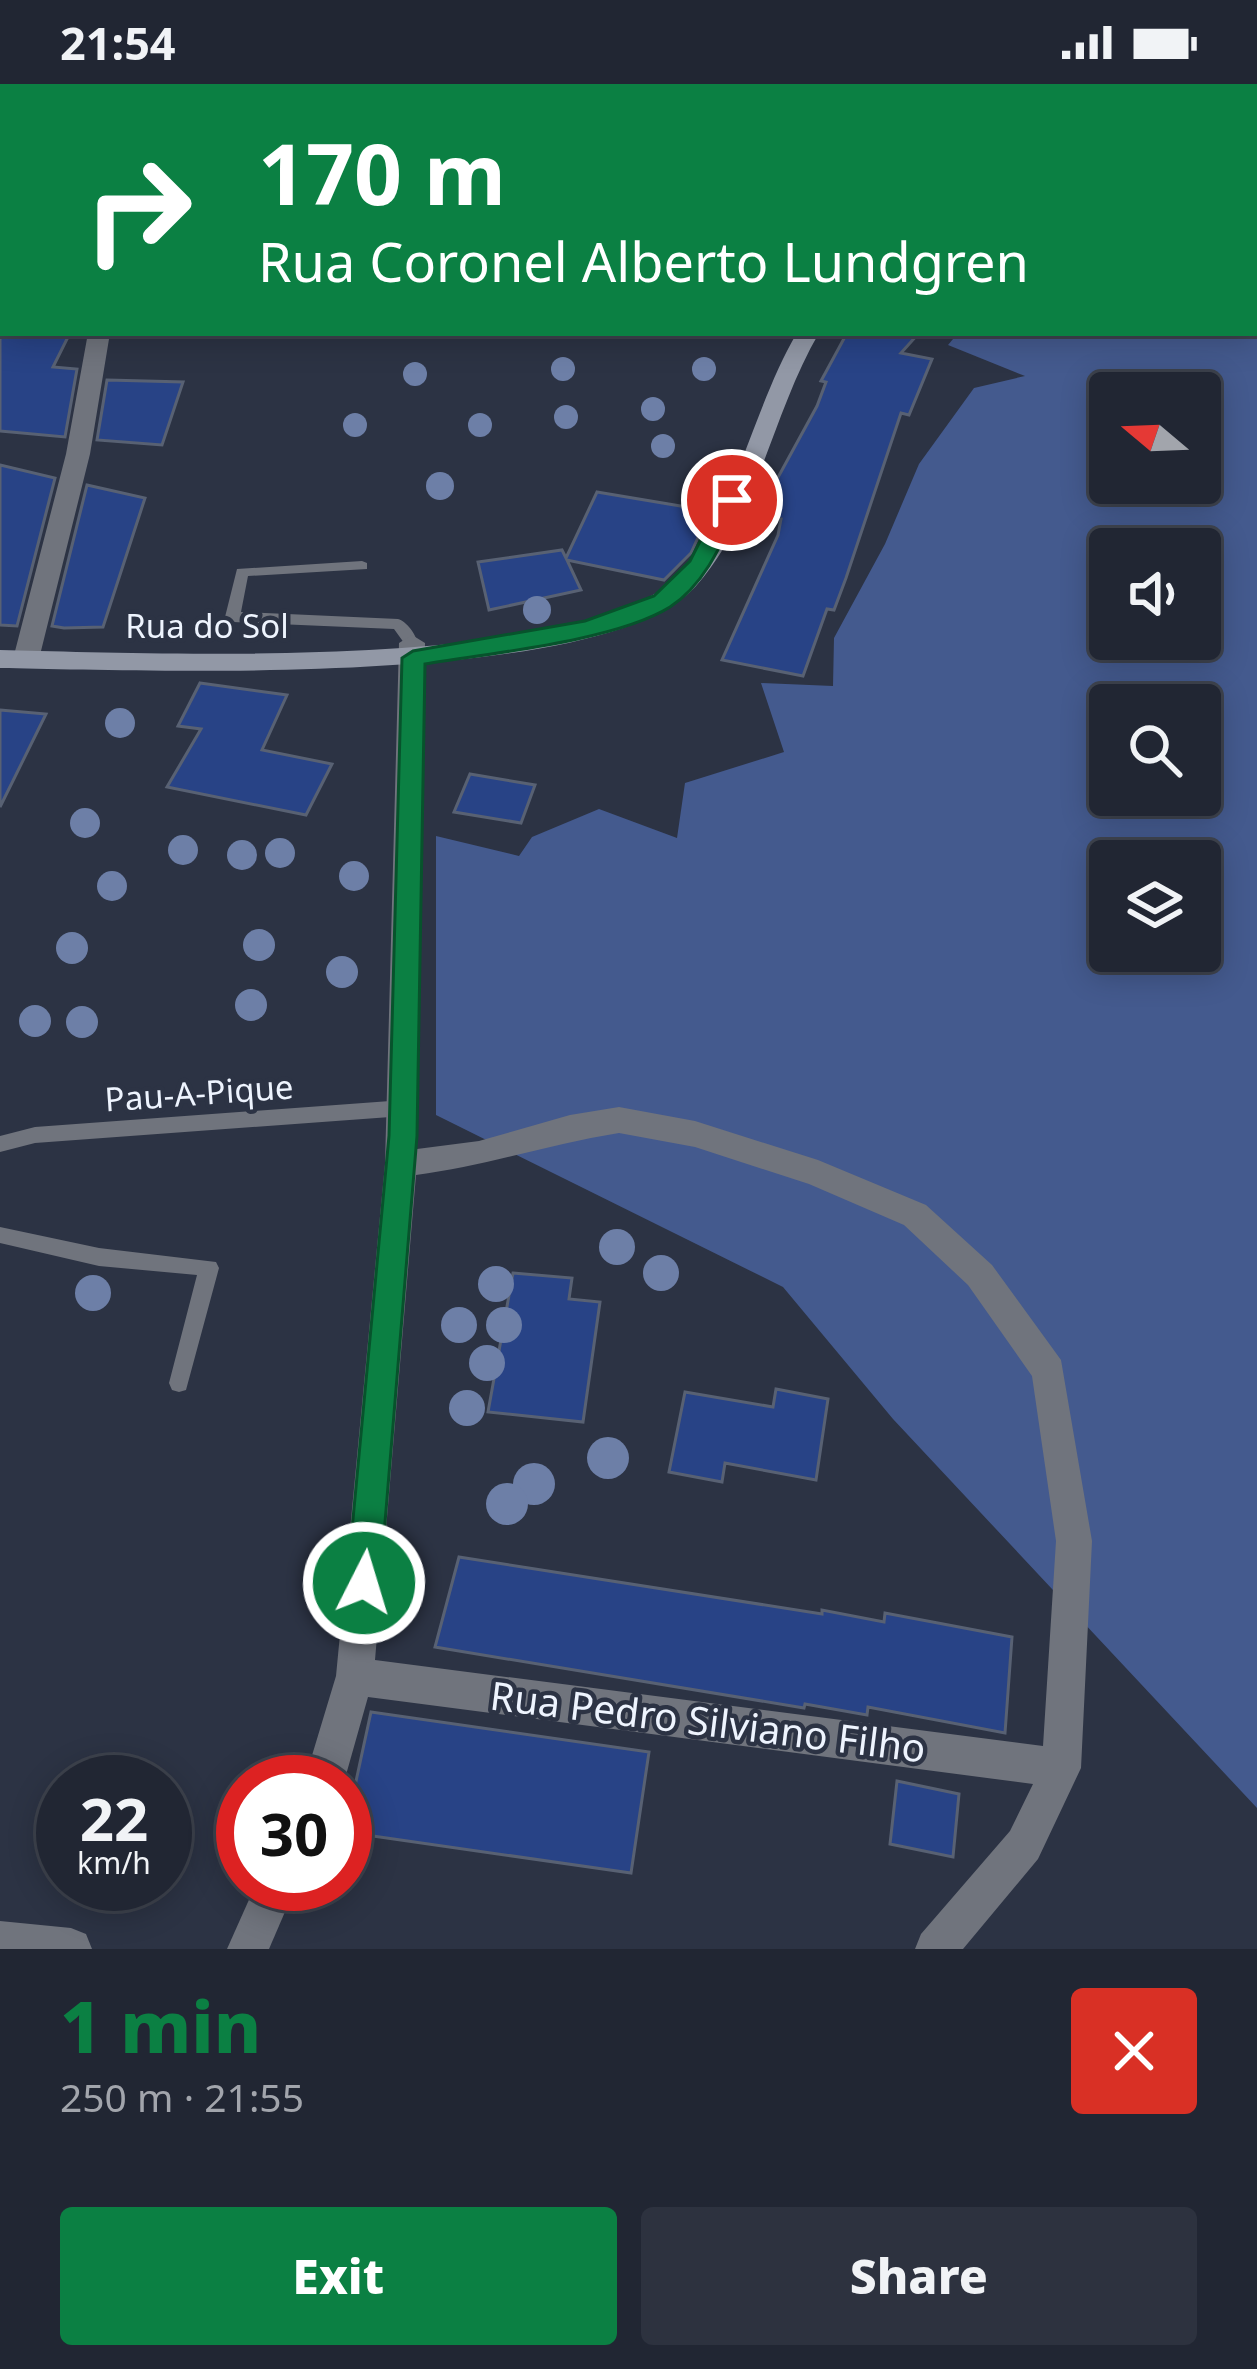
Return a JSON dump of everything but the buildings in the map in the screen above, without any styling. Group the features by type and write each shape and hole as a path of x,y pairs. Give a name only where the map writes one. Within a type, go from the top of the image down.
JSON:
{"main road":[{"name":"Rua do Sol","path":"13,659 412,651 588,628 662,602 684,584 718,535 773,395 806,336"}],"street":[{"path":"13,659 78,454 98,336"},
{"path":"332,1755 355,1676 401,1164 412,651"},
{"path":"401,1164 479,1154 570,1128 619,1120 695,1134 818,1173 915,1215 980,1275 1049,1372 1075,1541 1061,1768 1024,1845 936,1949"},
{"name":"Rua Pedro Silviano Filho","path":"355,1676 1061,1768"},
{"path":"248,1949 266,1911"},
{"path":"0,1942 71,1949"}],"lane":[{"path":"362,566 242,572 233,617 398,624 412,651"},
{"name":"Pau-A-Pique","path":"0,1144 35,1135 404,1108"},
{"path":"0,1235 99,1257 209,1268 179,1383"}],"shaded area":[{"path":"956,336 1257,336 1257,1808 893,1419 783,1287 436,1115 436,836 519,856 532,837 599,809 677,838 685,783 784,752 761,683 833,686 834,638 885,544 919,464 974,388 1025,376 948,345"}],"route":[{"path":"364,1583 403,1136 413,658 588,628 662,602 700,565 732,500"}]}
